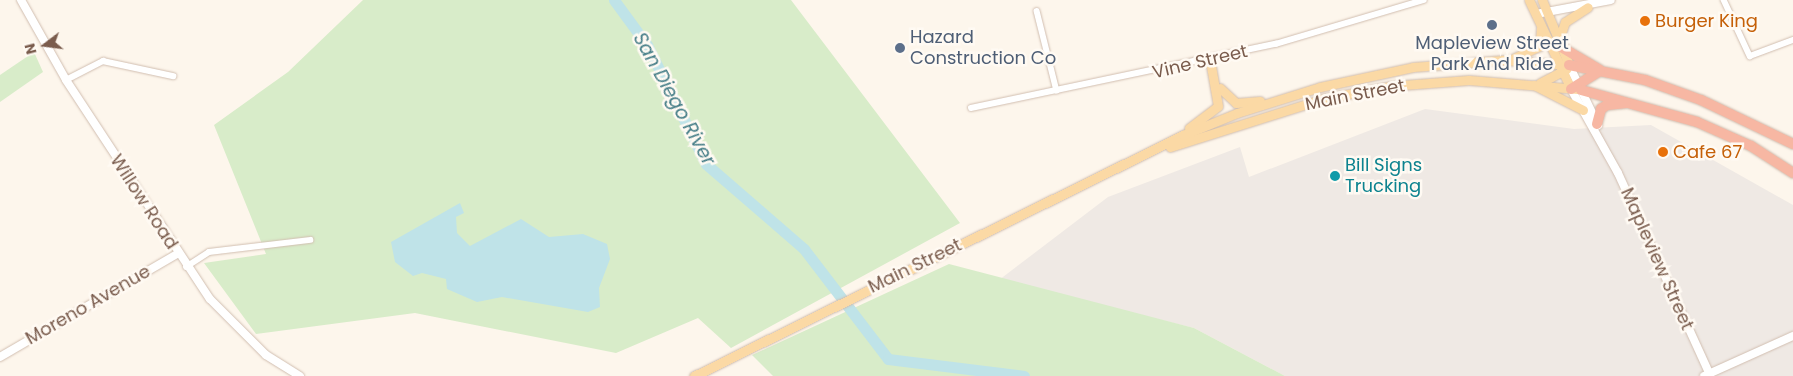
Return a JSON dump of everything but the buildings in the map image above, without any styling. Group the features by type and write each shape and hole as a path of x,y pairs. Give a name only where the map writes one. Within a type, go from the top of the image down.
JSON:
{"highway":[{"path":"1559,44 1601,70"},
{"path":"1564,67 1601,70 1701,100 1793,144"},
{"path":"1577,87 1601,70"},
{"path":"1577,87 1697,122 1751,146 1793,173"},
{"path":"1597,124 1601,109 1607,105 1635,103"}],"main road":[{"name":"Willow Road","path":"21,0 66,80 186,267 232,324 266,355 300,376"},
{"name":"Mapleview Street","path":"1529,0 1564,67 1597,124 1604,146"},
{"name":"Mapleview Street","path":"1542,0 1559,44 1564,67"},
{"path":"1536,14 1588,7 1611,0"},
{"path":"1559,44 1565,22 1588,7"},
{"path":"1504,60 1540,46 1540,23"},
{"path":"1137,159 1215,111 1218,86 1210,60"},
{"name":"Main Street","path":"694,376 1200,128 1279,99 1413,67 1504,60 1564,67"},
{"path":"1534,84 1564,67"},
{"name":"Main Street","path":"1137,159 1322,99 1427,82 1534,84 1577,87"},
{"path":"1534,84 1583,110"},
{"path":"1218,86 1236,103 1279,99"},
{"name":"Mapleview Street","path":"1577,87 1583,110 1604,146 1706,375"},
{"name":"Moreno Avenue","path":"0,357 177,254"},
{"path":"1706,375 1793,336"}],"street":[{"name":"Vine Street","path":"971,108 1210,60 1424,0"},
{"path":"1724,0 1750,56 1793,40"},
{"path":"1037,11 1057,91"},
{"path":"66,80 103,61 173,76"},
{"path":"186,267 209,252 310,240"}],"shaded area":[{"path":"1425,109 1574,129 1651,125 1793,205 1793,376 1285,376 1194,328 999,280 1108,197 1240,147 1249,177"}],"green space":[{"path":"363,0 791,0 960,223 731,348 698,318 616,353 415,313 256,334 204,263 266,254 214,125 288,72"},
{"path":"34,52 43,72 0,102 0,75"},
{"path":"949,264 1194,328 1285,376 773,376 752,355"}],"water":[{"path":"460,203 464,213 456,217 457,233 470,246 521,219 549,237 583,234 607,244 610,259 599,288 600,307 588,312 502,297 477,302 447,289 446,279 422,273 413,276 395,262 391,242"}],"waterway":[{"name":"San Diego River","path":"614,0 647,45 706,164 804,249 888,359 1024,376"}],"place":[{"name":"Burger King","path":"1645,21"},
{"name":"Mapleview Street Park And Ride","path":"1492,25"},
{"name":"Hazard Construction Co","path":"900,48"},
{"name":"Cafe 67","path":"1663,152"},
{"name":"Bill Signs Trucking","path":"1335,176"}]}
